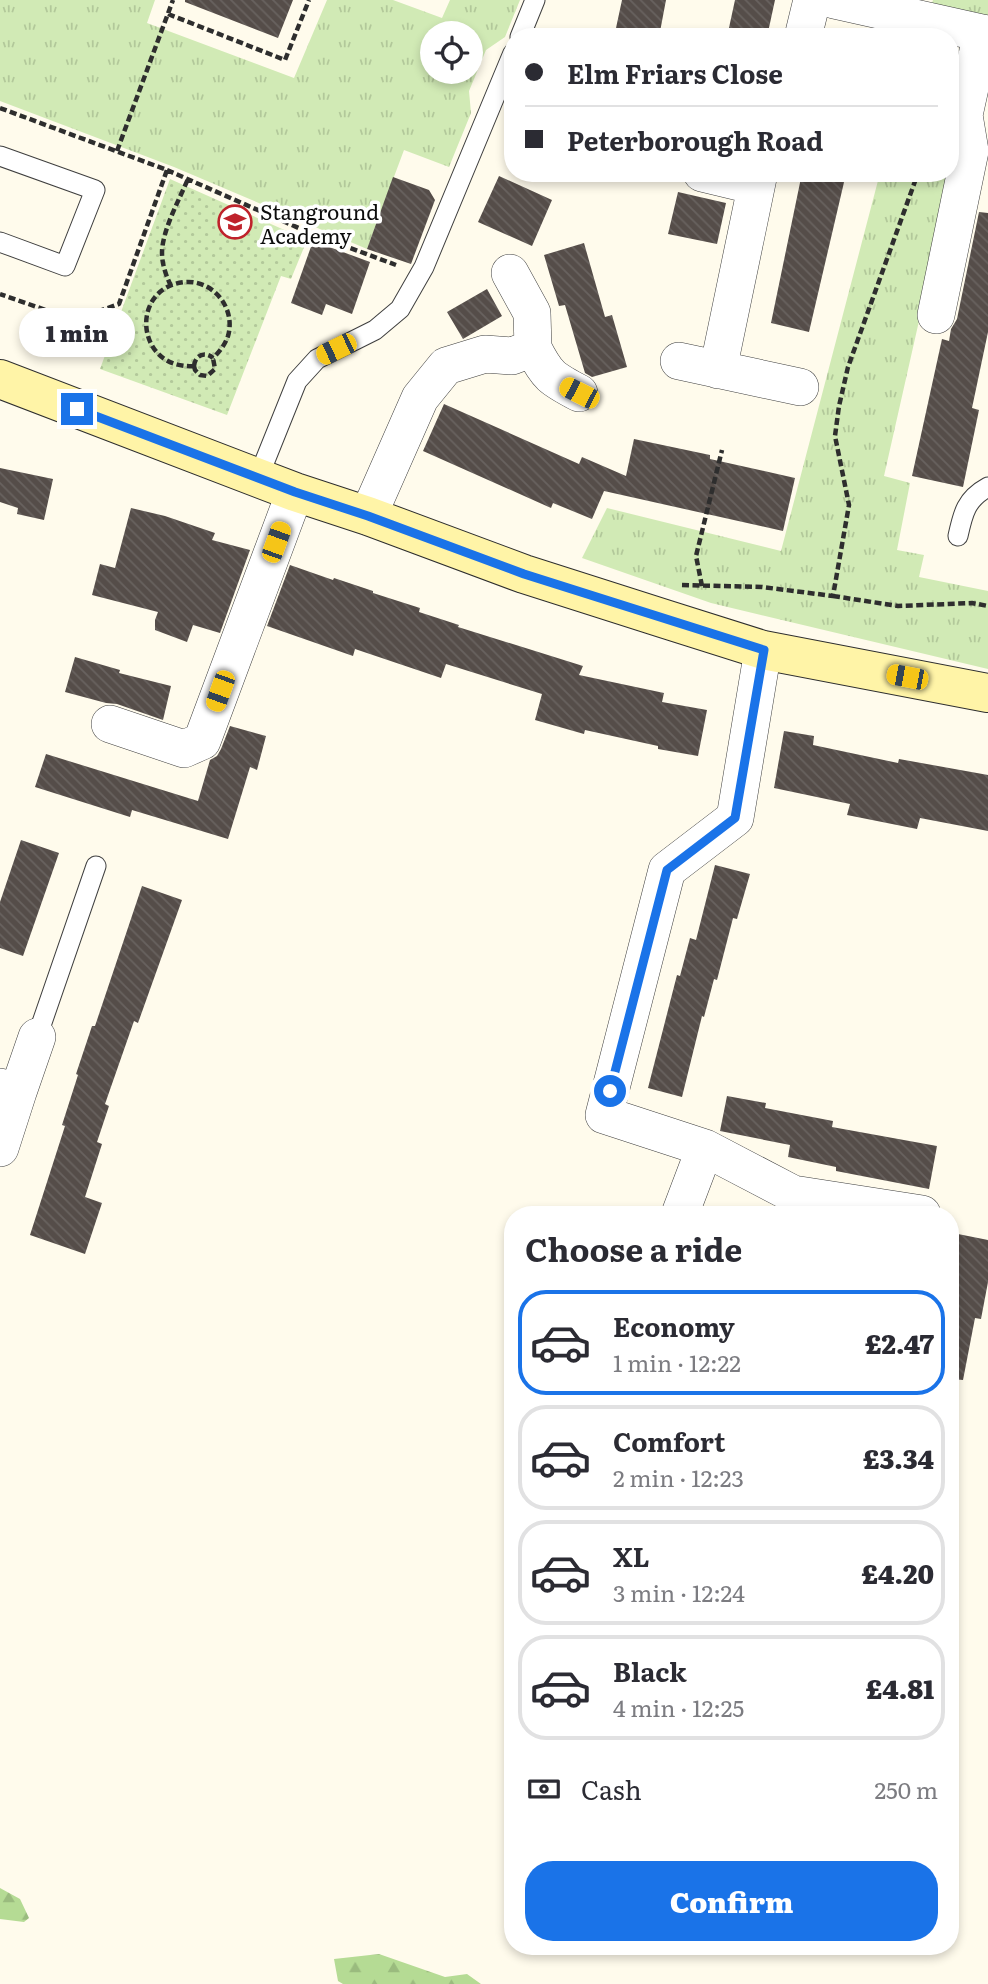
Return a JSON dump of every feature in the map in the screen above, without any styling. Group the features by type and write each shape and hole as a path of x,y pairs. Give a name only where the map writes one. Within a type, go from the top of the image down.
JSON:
{"main road":[{"path":"0,379 295,492 524,574 764,650 988,693"}],"street":[{"path":"805,28 812,0"},
{"path":"834,0 985,33 964,116 970,151 936,315"},
{"path":"718,370 757,182"},
{"path":"510,273 532,313 533,348 540,362 553,380 579,393"},
{"path":"368,516 420,398 446,366 485,354 512,356 533,348"},
{"path":"678,361 800,387"},
{"path":"110,724 184,749 202,741 295,492"},
{"path":"764,650 735,818 667,870 604,1115 705,1148 793,1194 870,1206"},
{"path":"0,1148 9,1089 37,1037"},
{"path":"683,1206 705,1148"}],"lane":[{"path":"524,28 536,0"},
{"path":"258,478 296,381 317,359 375,330 400,309 420,274 504,74"},
{"path":"0,156 95,190 65,266 0,242"},
{"path":"958,536 964,509 988,486"},
{"path":"37,1037 96,866"}],"path":[{"path":"117,151 173,0"},
{"path":"168,14 285,60 309,0"},
{"path":"167,170 310,233 420,274"},
{"path":"171,286 162,255 163,241 188,179"},
{"path":"833,596 849,505 835,436 839,406 848,367 915,182"},
{"path":"194,366 171,363 158,355 150,343 146,314 152,301 171,286 187,282 200,284 222,299 230,324 228,337 213,359"},
{"path":"200,355 207,355 213,359 215,369 207,376 200,375 194,366 200,355"},
{"path":"702,586 696,556 722,450"},
{"path":"674,584 762,587 898,606 972,603 988,606"}],"green space":[{"path":"0,0 155,0 147,23 294,78 327,0 393,0 442,18 450,0 520,0 509,28 504,28 504,38 486,50 483,57 483,21 420,21 420,84 472,84 469,91 471,113 449,167 404,150 367,249 174,167 0,101"},
{"path":"933,0 988,0 988,16 932,3"},
{"path":"959,57 964,58 959,120"},
{"path":"170,179 307,240 291,279 281,276 227,415 100,369"},
{"path":"878,182 950,182 884,476 910,483 897,550 924,555 919,577 988,591 988,669 711,603 582,558 607,508 781,551"},
{"path":"0,1888 20,1899 29,1918 24,1922 0,1919"},
{"path":"379,1954 445,1977 467,1974 481,1984 343,1984 338,1981 334,1959"}],"building":[{"path":"185,0 293,0 278,38"},
{"path":"622,0 666,0 661,28 616,28"},
{"path":"735,0 775,0 769,28 729,28"},
{"path":"499,176 504,178 504,182 512,182 552,200 532,246 478,222"},
{"path":"393,177 429,190 435,200 411,264 367,249"},
{"path":"800,182 844,182 809,332 771,323"},
{"path":"678,192 726,203 717,244 668,234"},
{"path":"979,212 988,213 988,332 972,408 979,410 963,487 912,476 942,339 949,341 951,329 957,319"},
{"path":"313,241 370,262 352,314 326,304 322,315 291,303"},
{"path":"584,243 605,317 612,315 627,367 592,377 585,373 565,305 559,306 544,255"},
{"path":"487,289 502,316 463,339 447,312"},
{"path":"444,404 579,464 582,457 626,476 634,439 710,455 710,459 795,478 783,531 604,491 592,519 553,503 551,508 423,451"},
{"path":"0,468 53,479 44,520 17,514 18,508 0,502"},
{"path":"131,508 215,533 212,540 250,550 220,633 193,625 187,642 155,630 158,612 92,595 100,564 115,568"},
{"path":"290,565 420,608 419,612 459,625 458,627 583,666 579,675 664,693 662,702 707,710 698,756 658,749 658,746 585,730 584,734 535,720 542,694 446,664 441,678 355,649 353,656 267,626"},
{"path":"75,657 120,670 119,673 171,686 163,720 117,704 65,692"},
{"path":"230,726 266,736 257,770 250,767 228,839 132,810 130,817 35,787 46,754 198,801 210,760 217,756"},
{"path":"784,731 814,736 813,745 898,763 899,759 988,775 988,831 920,818 917,829 847,815 850,804 774,788"},
{"path":"21,840 59,853 23,956 0,948 0,902"},
{"path":"715,865 750,874 737,919 733,918 717,980 714,979 704,1017 702,1016 682,1097 648,1088 677,975 680,976 690,938 696,940"},
{"path":"142,886 182,900 138,1023 134,1021 105,1104 109,1106 97,1142 102,1144 85,1197 102,1203 85,1254 30,1235 65,1126 62,1125 78,1075 76,1074"},
{"path":"727,1096 766,1103 765,1108 833,1121 832,1127 937,1146 929,1189 836,1171 836,1167 788,1157 790,1145 720,1131"},
{"path":"959,1234 988,1240 988,1282 981,1319 975,1318 963,1380 959,1380"}],"place":[{"name":"Stanground Academy","path":"235,222"}],"route":[{"path":"77,409 295,492 524,574 764,650 735,818 667,870 610,1091"}]}
